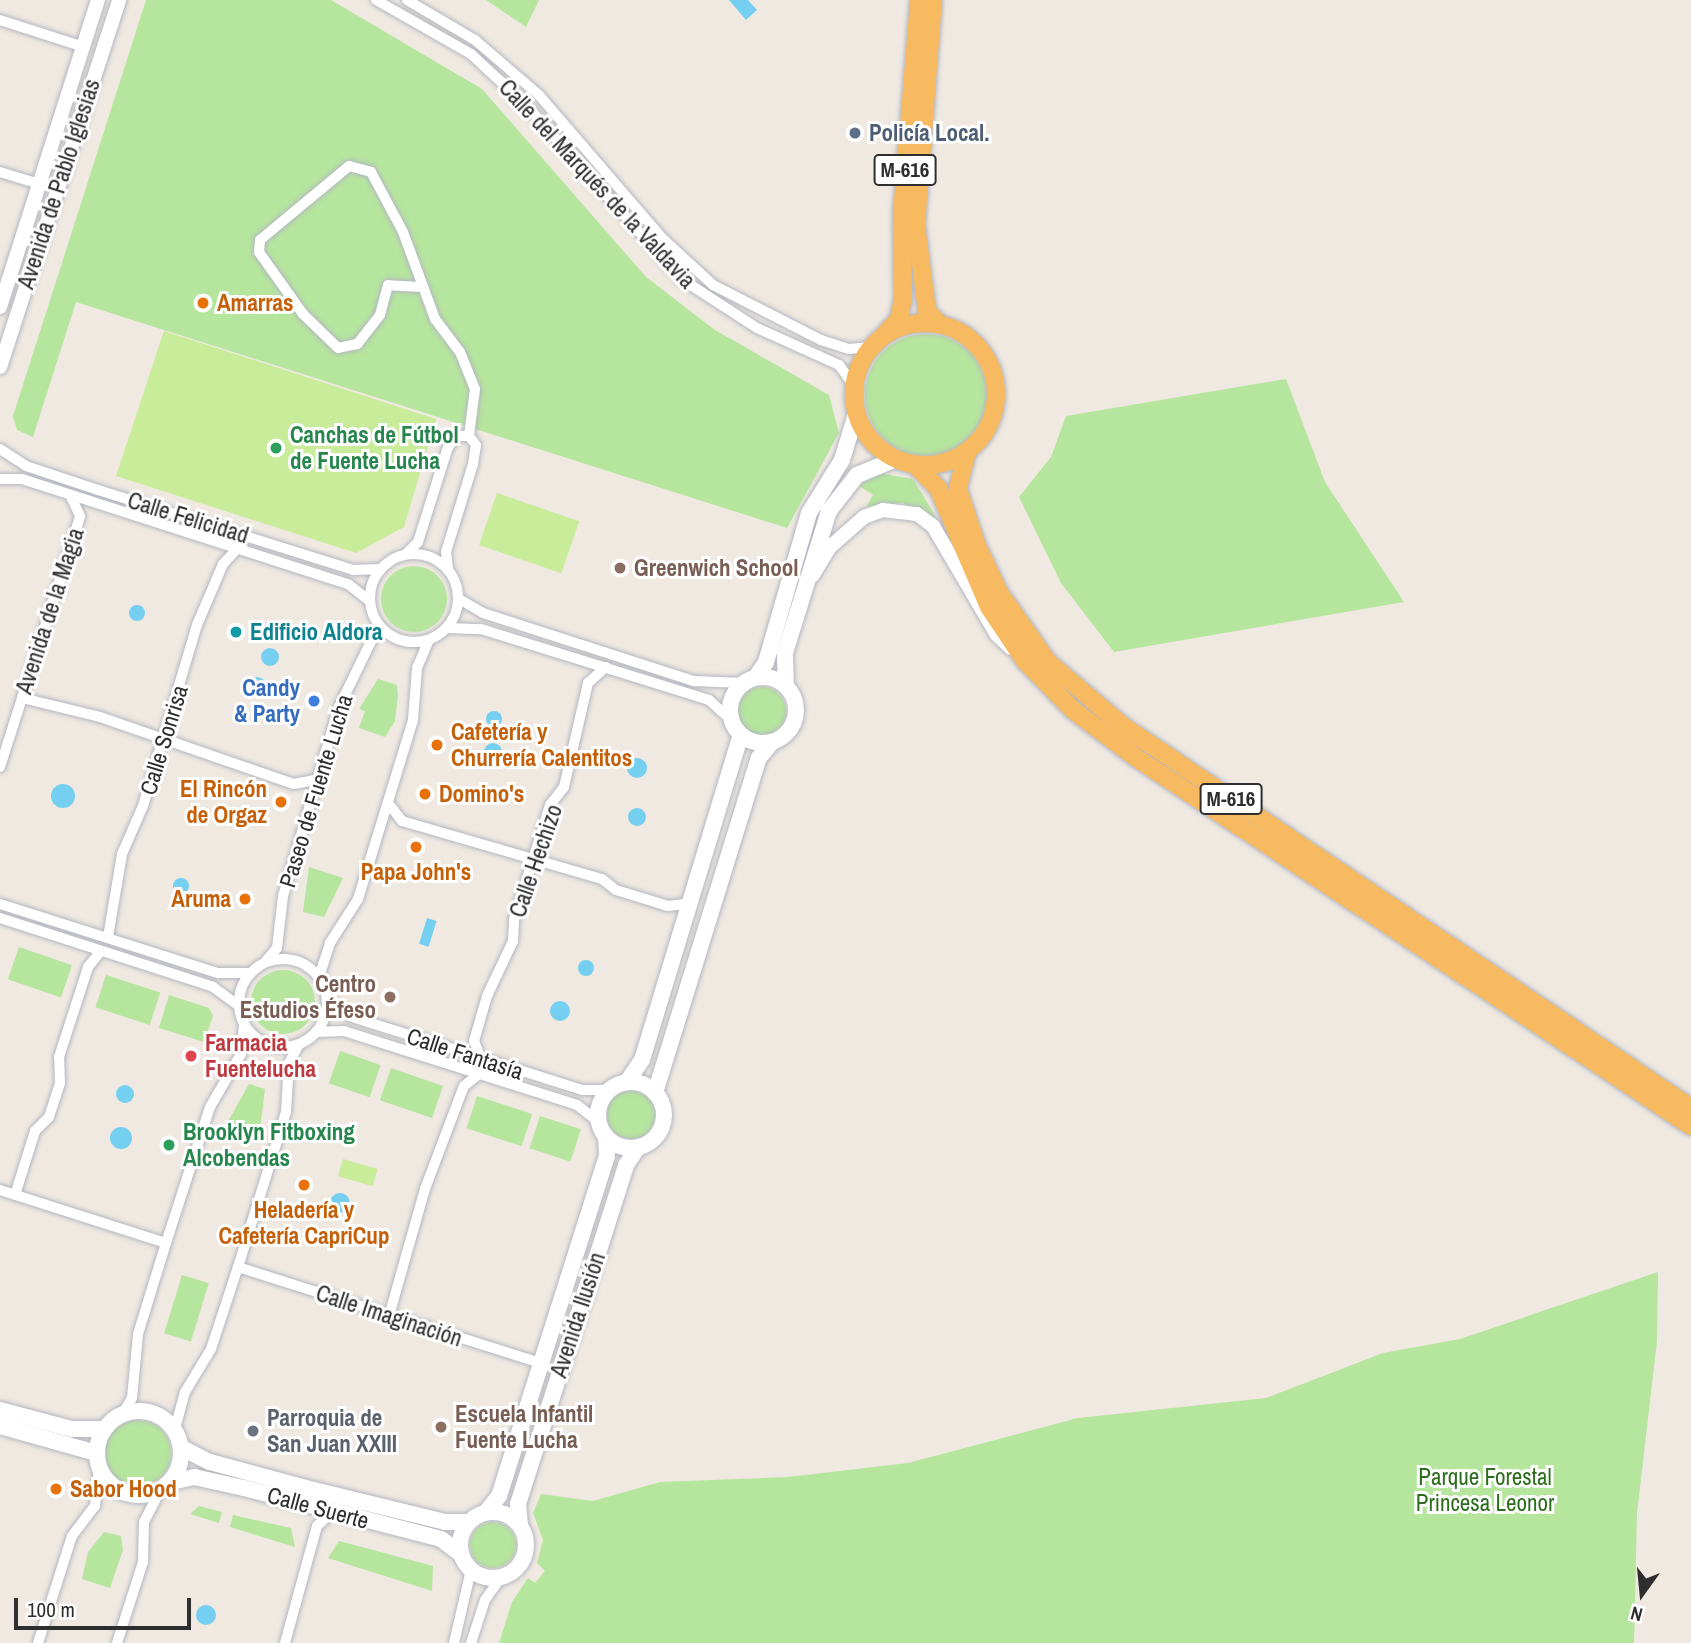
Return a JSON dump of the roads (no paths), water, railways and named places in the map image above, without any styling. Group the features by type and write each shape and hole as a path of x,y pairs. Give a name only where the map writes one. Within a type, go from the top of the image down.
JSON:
{"highway":[{"name":"M-616","path":"919,0 902,213 903,298 899,319 871,347 854,386 856,414 865,433 896,459 915,465 938,488 989,607 1025,661 1073,709 1138,759 1691,1126"},
{"name":"M-616","path":"933,0 916,225 927,311 939,324 979,347 997,391 989,425 967,452 958,489 977,546 1000,594 1048,662 1123,726 1691,1108"},
{"name":"M-616","path":"885,335 911,324 939,324"},
{"path":"915,465 967,452"}],"main road":[{"path":"772,742 741,735 731,720 731,700 766,662 809,513 842,460 856,414"},
{"path":"741,735 642,1060 627,1083 610,1090 603,1129 638,1147 661,1130 664,1111 656,1093 759,758 772,742 794,723 796,703 786,686 785,653 802,592 841,492 869,467 896,459"},
{"path":"749,680 786,686"},
{"path":"627,1083 656,1093"},
{"name":"Avenida Ilusión","path":"486,1512 499,1496 607,1156 603,1129"},
{"name":"Avenida Ilusión","path":"520,1525 518,1504 626,1165 638,1147"},
{"path":"0,1410 72,1429 103,1429 123,1413 142,1410 175,1429 182,1448 165,1486 125,1493 98,1461 0,1426"},
{"path":"98,1461 103,1429"},
{"name":"Calle Suerte","path":"182,1448 211,1462 314,1490 445,1522 468,1522"},
{"name":"Calle Suerte","path":"165,1486 206,1479 440,1539 461,1554"},
{"path":"486,1512 505,1514 520,1525 524,1555 502,1576 471,1570 461,1554 468,1522 486,1512"}],"street":[{"name":"Avenida de Pablo Iglesias","path":"0,307 98,0"},
{"name":"Avenida de Pablo Iglesias","path":"0,368 119,0"},
{"name":"Calle del Marqués de la Valdavia","path":"376,0 480,63 527,106 680,278 757,328 839,365 854,386"},
{"name":"Calle del Marqués de la Valdavia","path":"407,0 475,40 539,95 663,239 713,285 821,340 849,349 871,347"},
{"path":"0,20 83,47"},
{"path":"422,287 388,285 380,315 357,344 338,348 295,304 258,252 260,240 339,173 364,167 388,197 422,287 475,389 468,436"},
{"path":"0,172 39,184"},
{"path":"731,720 709,700 478,628 447,628 429,640 402,640 379,625 370,601 370,584 380,569 406,554 418,542 448,447 457,436 468,436 476,444 473,464 446,552 448,568 459,599 484,613 694,681 749,680"},
{"name":"Calle Felicidad","path":"0,449 26,466 178,515 353,569 380,569"},
{"name":"Calle Felicidad","path":"0,479 71,495 348,584 370,601"},
{"name":"Avenida de la Magia","path":"0,767 80,516 71,495"},
{"path":"80,516 102,505"},
{"path":"802,592 849,527 883,510 917,514 933,526 997,635 1025,661"},
{"name":"Calle Sonrisa","path":"108,937 122,854 166,738 197,625 223,564 237,549"},
{"path":"406,554 429,556 448,568"},
{"path":"447,628 459,599"},
{"name":"Paseo de Fuente Lucha","path":"266,961 277,948 283,896 339,707 379,625"},
{"path":"319,977 330,943 358,899 387,803 429,640"},
{"name":"Calle Hechizo","path":"481,1059 474,1041 513,942 550,805 564,787 588,683 606,667"},
{"path":"22,698 166,738 294,784 319,779"},
{"path":"387,803 402,821 534,857 668,906 691,903"},
{"path":"0,904 218,973 249,973 266,961 287,958 319,977 327,998 316,1032 299,1044 289,1063 286,1112 238,1267 211,1349 185,1392 175,1429"},
{"path":"0,918 213,987 238,1005"},
{"path":"15,1195 35,1131 49,1117 60,1083 59,1057 88,967 102,951"},
{"path":"123,1413 132,1398 138,1334 210,1107 242,1054 244,1025 238,1005 249,973"},
{"name":"Calle Fantasía","path":"327,998 349,1016 481,1059 582,1090 610,1090"},
{"path":"244,1025 270,1045 299,1044"},
{"name":"Calle Fantasía","path":"316,1032 344,1031 577,1105 603,1129"},
{"path":"389,1316 425,1189 464,1086 479,1074"},
{"path":"0,1190 166,1243"},
{"name":"Calle Imaginación","path":"238,1267 541,1363"},
{"path":"37,1643 72,1536 95,1506 98,1461"},
{"path":"117,1643 143,1562 144,1522 165,1486"},
{"path":"285,1643 317,1526 333,1511"},
{"path":"454,1643 471,1570"},
{"path":"471,1643 485,1600 502,1576"}],"water":[{"path":"729,0 748,0 757,10 746,20"},
{"path":"134,605 140,605 145,613 143,619 134,621 129,616 129,610"},
{"path":"270,648 276,651 279,657 276,663 270,666 264,663 261,657 264,651"},
{"path":"257,677 263,680 266,686 263,692 257,695 251,692 248,686 251,680"},
{"path":"491,711 497,711 502,719 500,725 491,727 486,722 486,716"},
{"path":"489,743 497,743 502,752 500,759 489,761 484,756 484,748"},
{"path":"633,758 641,758 647,768 641,778 633,778 627,772 627,764"},
{"path":"58,784 68,784 75,791 75,801 68,808 58,808 51,801 51,791"},
{"path":"637,808 643,811 646,817 643,823 637,826 631,823 628,817 631,811"},
{"path":"181,878 187,880 187,892 181,894 175,892 173,886 175,880"},
{"path":"427,918 437,921 429,947 419,944"},
{"path":"583,960 589,960 594,968 592,974 583,976 578,971 578,965"},
{"path":"560,1001 567,1004 570,1011 567,1018 560,1021 553,1018 550,1011 553,1004"},
{"path":"125,1085 131,1088 134,1094 131,1100 125,1103 119,1100 116,1094 119,1088"},
{"path":"121,1127 129,1130 132,1138 129,1146 121,1149 113,1146 110,1138 113,1130"},
{"path":"340,1193 347,1196 350,1203 347,1210 340,1213 333,1210 330,1203 333,1196"},
{"path":"206,1605 213,1608 216,1615 213,1622 206,1625 199,1622 196,1615 199,1608"}],"place":[{"name":"Policía Local.","path":"855,133"},
{"name":"Amarras","path":"203,303"},
{"name":"Canchas de Fútbol de Fuente Lucha","path":"276,448"},
{"name":"Greenwich School","path":"620,568"},
{"name":"Edificio Aldora","path":"236,632"},
{"name":"Candy & Party","path":"314,701"},
{"name":"Cafetería y Churrería Calentitos","path":"437,745"},
{"name":"Domino's","path":"425,794"},
{"name":"El Rincón de Orgaz","path":"281,802"},
{"name":"Papa John's","path":"416,847"},
{"name":"Aruma","path":"245,899"},
{"name":"Centro Estudios Éfeso","path":"390,997"},
{"name":"Farmacia Fuentelucha","path":"191,1056"},
{"name":"Brooklyn Fitboxing Alcobendas","path":"169,1145"},
{"name":"Heladería y Cafetería CapriCup","path":"304,1185"},
{"name":"Escuela Infantil Fuente Lucha","path":"441,1427"},
{"name":"Parroquia de San Juan XXIII","path":"253,1431"},
{"name":"Sabor Hood","path":"56,1489"}],"park label":[{"name":"Parque Forestal Princesa Leonor","path":"1485,1490"}]}
